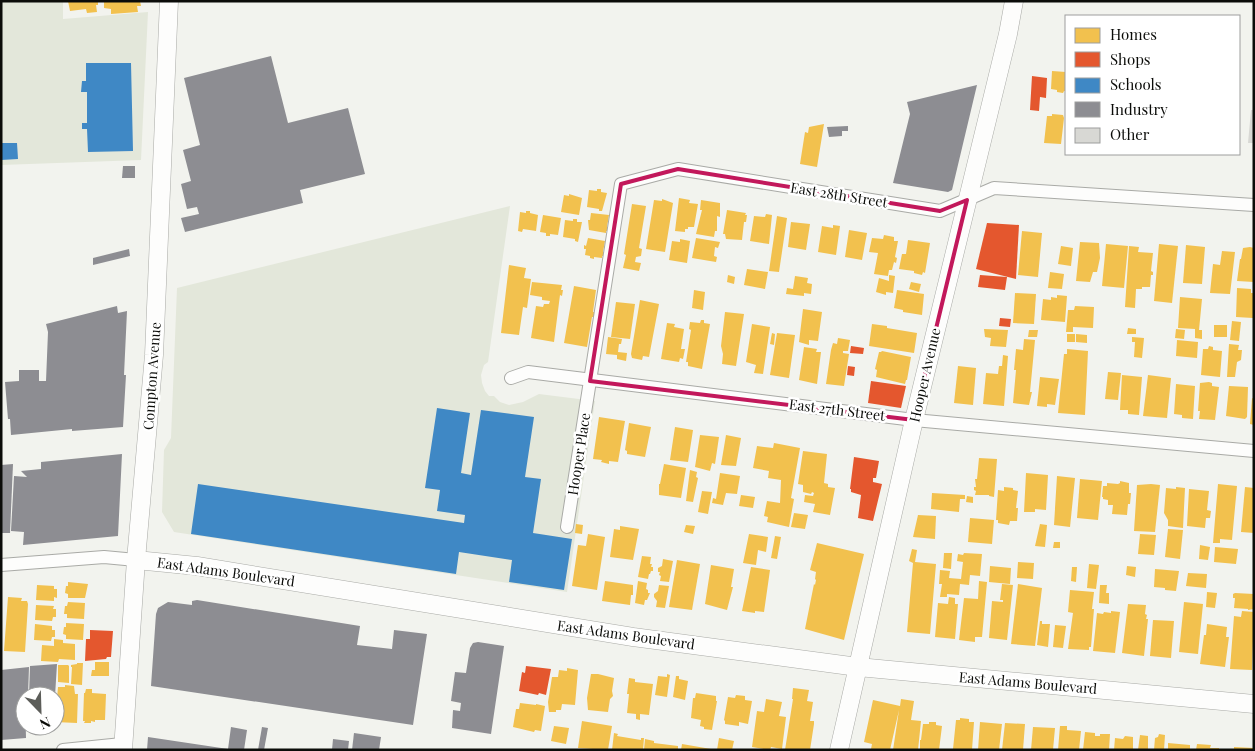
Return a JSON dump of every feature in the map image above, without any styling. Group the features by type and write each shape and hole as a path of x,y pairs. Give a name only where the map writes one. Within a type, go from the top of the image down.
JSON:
{"street":[{"name":"Compton Avenue","path":"122,747 154,355 169,1"},
{"name":"Hooper Avenue","path":"839,750 914,420 1008,34 1014,1"},
{"name":"East 28th Street","path":"590,380 620,184 678,169 940,211 994,188 1254,205"},
{"name":"East 27th Street","path":"511,378 528,372 914,420 1254,452"},
{"name":"Hooper Place","path":"567,527 590,380"},
{"name":"East Adams Boulevard","path":"1,565 104,557 197,566 633,637 858,667 1254,704"},
{"path":"63,750 122,747"}],"highlighted area":[{"path":"678,169 940,211 967,200 914,420 590,381 621,184"}],"shaded area":[{"path":"1,1 63,1 63,19 148,12 141,160 1,165"},
{"path":"510,206 488,362 484,365 481,375 485,391 489,396 494,396 500,402 509,405 523,402 539,394 595,401 567,592 174,532 162,512 164,450 171,438 177,288"}],"building: Homes":[{"path":"68,1 98,1 98,5 96,5 97,12 87,13 86,9 70,11"},
{"path":"104,1 140,1 141,6 137,6 138,12 111,14 111,9 104,8"},
{"path":"1052,71 1065,72 1065,91 1063,93 1051,89"},
{"path":"1052,114 1063,115 1064,118 1061,144 1044,143 1047,116 1052,116"},
{"path":"824,124 817,167 800,164 805,132 808,133 809,127"},
{"path":"597,189 607,193 602,211 587,207 589,190 597,191"},
{"path":"569,194 582,198 579,215 561,212 564,195 569,196"},
{"path":"679,198 690,200 689,203 698,204 694,227 688,227 688,229 685,229 685,232 675,231"},
{"path":"662,199 673,203 665,252 646,249 654,200 662,201"},
{"path":"701,200 720,203 720,217 717,216 717,231 715,231 714,237 696,234 702,210 700,210"},
{"path":"632,204 646,206 639,248 642,249 641,256 636,257 635,262 641,263 639,271 623,268"},
{"path":"727,210 746,213 745,215 747,215 746,222 744,222 742,240 726,239 725,234 723,234"},
{"path":"526,211 538,215 536,231 523,229 522,232 518,231 520,212 526,213"},
{"path":"591,213 609,215 607,227 609,227 606,233 589,230 588,220 590,220"},
{"path":"766,214 772,215 769,244 750,241 754,216 765,217"},
{"path":"543,215 561,218 558,235 550,234 550,236 546,236 546,233 540,232"},
{"path":"777,216 787,218 779,272 769,271"},
{"path":"573,219 577,219 577,222 582,222 578,242 575,239 563,237 565,220 573,221"},
{"path":"791,222 810,224 806,250 788,247"},
{"path":"833,225 840,226 836,255 818,252 822,226 833,228"},
{"path":"849,230 867,233 862,260 845,257"},
{"path":"1022,231 1042,233 1038,277 1018,275"},
{"path":"884,235 894,237 894,241 898,241 895,257 897,258 896,263 894,262 892,270 889,270 888,276 874,274 878,253 869,252 872,238 883,239"},
{"path":"588,238 605,241 603,252 605,252 602,258 594,257 594,259 585,255 586,249 584,249 584,245 586,246"},
{"path":"696,238 720,242 718,248 715,247 714,256 717,257 716,262 692,258"},
{"path":"680,239 690,241 687,263 669,260 672,241 680,242"},
{"path":"908,240 930,243 925,273 923,272 922,275 914,273 914,271 899,269 902,254 906,254"},
{"path":"1080,242 1099,243 1100,258 1097,272 1093,272 1090,282 1076,281"},
{"path":"1106,244 1128,246 1124,288 1102,286"},
{"path":"1159,244 1178,246 1172,303 1154,301"},
{"path":"1186,245 1205,247 1202,284 1183,283"},
{"path":"1061,246 1073,248 1071,266 1058,264"},
{"path":"1129,246 1139,247 1138,252 1153,253 1151,271 1153,275 1151,275 1150,287 1136,289 1135,308 1125,307"},
{"path":"1243,248 1254,248 1254,282 1237,281"},
{"path":"1222,251 1235,252 1230,294 1210,293 1213,264 1220,265"},
{"path":"509,265 526,268 524,278 531,279 527,308 523,307 519,335 501,333"},
{"path":"747,269 768,272 765,289 744,285"},
{"path":"1050,272 1064,274 1062,289 1048,288"},
{"path":"728,275 735,277 734,284 727,282"},
{"path":"889,275 895,276 893,293 886,292 886,295 876,292 879,278 889,281"},
{"path":"795,276 808,278 807,283 812,284 811,294 804,293 804,296 786,294 787,288 793,289"},
{"path":"532,282 562,285 561,290 563,290 562,296 560,295 554,342 531,338 536,306 543,307 544,304 549,304 550,301 542,300 542,297 530,295"},
{"path":"911,282 921,284 919,292 909,289"},
{"path":"574,286 596,290 593,312 595,312 594,317 592,317 587,347 564,343"},
{"path":"1237,288 1251,289 1251,293 1254,293 1253,318 1236,317"},
{"path":"694,290 705,292 703,310 692,308"},
{"path":"897,290 924,294 922,315 903,312 903,310 894,308"},
{"path":"1015,293 1036,294 1034,324 1013,323"},
{"path":"1057,295 1067,296 1065,322 1041,320 1043,299 1051,300 1051,297 1057,298"},
{"path":"1180,297 1202,299 1199,330 1202,330 1202,339 1195,338 1195,329 1178,328"},
{"path":"640,300 659,304 649,357 643,356 642,360 632,358 631,354"},
{"path":"616,302 635,304 630,339 611,337"},
{"path":"1075,306 1094,307 1093,328 1073,327 1073,332 1066,332 1068,310 1074,310"},
{"path":"803,309 822,312 818,341 809,340 809,345 799,342"},
{"path":"725,312 744,314 736,366 722,364 723,354 721,346"},
{"path":"701,320 704,320 704,323 710,324 702,369 688,366 688,362 686,362 691,330 689,329 690,322 700,323"},
{"path":"1232,321 1241,322 1239,341 1230,340"},
{"path":"667,323 675,324 674,327 684,329 681,349 685,349 683,359 680,358 679,362 661,359"},
{"path":"752,324 770,327 763,374 754,373 756,365 746,362"},
{"path":"872,324 917,333 914,353 869,346"},
{"path":"1214,325 1227,325 1227,337 1214,337"},
{"path":"1128,328 1136,329 1136,334 1127,334"},
{"path":"984,329 1008,330 1006,347 990,346 991,338 985,337"},
{"path":"1176,329 1185,330 1184,339 1175,338"},
{"path":"1029,330 1038,330 1037,337 1028,337"},
{"path":"772,333 775,334 774,345 770,344"},
{"path":"777,333 795,335 789,378 770,375"},
{"path":"1067,334 1075,334 1075,342 1067,342"},
{"path":"1076,334 1087,335 1087,343 1076,342"},
{"path":"608,337 622,339 618,352 627,353 626,361 617,359 617,355 606,354"},
{"path":"1132,337 1144,338 1142,358 1134,357 1135,342 1132,342"},
{"path":"838,338 850,340 848,351 843,351 843,353 849,354 844,386 826,384 831,350 833,343 837,344"},
{"path":"1024,339 1035,340 1030,392 1032,392 1029,405 1013,403 1016,349 1023,350"},
{"path":"1177,340 1198,342 1197,358 1176,356"},
{"path":"1229,344 1239,345 1238,350 1242,350 1241,360 1237,362 1235,377 1227,377"},
{"path":"1209,346 1213,347 1213,350 1222,351 1220,377 1201,375 1203,349 1208,349"},
{"path":"804,347 817,349 816,352 821,352 817,384 799,380"},
{"path":"1067,349 1088,351 1085,415 1058,413 1064,354 1067,354"},
{"path":"879,352 911,357 905,384 876,377 877,370 875,369"},
{"path":"1003,355 1008,356 1004,406 983,404 986,373 998,374 999,366 1002,366"},
{"path":"958,366 976,368 973,405 954,403"},
{"path":"1108,372 1121,373 1118,400 1105,399"},
{"path":"1122,375 1142,377 1139,415 1128,414 1128,410 1120,410"},
{"path":"1148,375 1171,378 1167,418 1143,416"},
{"path":"1040,377 1059,379 1055,405 1047,404 1047,407 1037,406"},
{"path":"1200,383 1212,383 1212,386 1219,387 1215,420 1199,419"},
{"path":"1176,384 1195,386 1193,419 1182,418 1182,415 1174,414"},
{"path":"1229,386 1248,387 1247,417 1245,419 1226,416"},
{"path":"1252,398 1254,399 1254,425 1250,424"},
{"path":"599,417 625,421 618,462 609,461 609,464 601,462 602,460 593,459"},
{"path":"629,423 651,427 645,457 627,454 625,450"},
{"path":"675,427 693,430 688,462 670,460"},
{"path":"700,435 719,437 715,464 712,463 710,471 695,467"},
{"path":"726,435 741,438 736,466 721,465"},
{"path":"774,443 800,448 791,498 794,499 789,527 767,522 768,517 764,516 767,501 780,503 781,480 768,478 769,471 753,468 757,446 773,448"},
{"path":"803,451 827,454 824,483 828,484 828,487 835,488 830,515 813,512 815,504 804,502 805,495 813,496 814,493 803,492 803,485 798,484"},
{"path":"979,458 997,459 994,497 975,495 974,487 976,487 975,479 977,479"},
{"path":"664,464 686,468 681,498 659,495 659,484"},
{"path":"690,470 697,472 696,477 698,478 693,502 686,501"},
{"path":"720,473 740,476 737,494 726,493 723,505 712,503 713,498 716,499"},
{"path":"1026,473 1048,475 1046,510 1035,509 1035,512 1024,512"},
{"path":"1057,476 1075,478 1070,527 1054,525"},
{"path":"1080,479 1102,481 1098,520 1077,518"},
{"path":"1120,481 1129,483 1129,493 1131,493 1127,515 1112,514 1113,505 1108,505 1108,500 1102,497 1103,486 1107,486 1107,483 1118,484"},
{"path":"1218,484 1237,486 1232,540 1220,539 1220,543 1213,543"},
{"path":"1137,485 1160,485 1155,532 1134,531"},
{"path":"1004,487 1013,488 1013,490 1018,491 1017,521 1010,521 1009,525 998,523 998,520 996,520 998,490 1004,491"},
{"path":"1176,487 1185,488 1183,528 1168,526 1168,520 1164,513 1166,488 1176,489"},
{"path":"1245,487 1254,488 1254,533 1241,532"},
{"path":"1189,489 1209,491 1207,510 1211,511 1210,518 1206,518 1205,528 1187,526"},
{"path":"702,491 712,492 708,514 698,512"},
{"path":"932,493 965,495 965,499 960,499 959,512 931,509"},
{"path":"741,495 755,497 753,508 739,506"},
{"path":"967,496 973,497 973,503 966,502"},
{"path":"794,513 808,515 805,529 791,527"},
{"path":"918,515 936,516 935,539 913,537"},
{"path":"970,518 994,520 992,544 968,542"},
{"path":"576,524 583,525 582,534 575,533"},
{"path":"1040,524 1047,525 1045,547 1035,546"},
{"path":"686,525 695,526 693,534 684,532"},
{"path":"620,526 639,529 633,560 610,557 614,529 620,530"},
{"path":"1168,529 1183,530 1180,559 1165,557"},
{"path":"588,534 605,537 597,590 572,586 578,545 586,546"},
{"path":"749,534 768,537 766,552 758,550 756,565 743,563"},
{"path":"1140,534 1156,535 1154,555 1138,554"},
{"path":"775,536 781,537 777,559 771,558"},
{"path":"1054,542 1060,542 1060,548 1053,548"},
{"path":"817,543 864,554 844,640 805,629 816,580 816,572 810,570"},
{"path":"1200,545 1210,547 1208,560 1199,559"},
{"path":"1215,547 1238,549 1236,564 1214,562"},
{"path":"912,549 917,550 915,562 936,564 930,634 907,632 913,563 909,561"},
{"path":"944,553 952,553 951,569 943,568"},
{"path":"964,553 982,554 980,576 970,575 969,585 960,584 959,595 947,594 947,597 940,597 942,584 939,584 940,570 950,571 949,578 961,579 963,562 957,561 958,554 963,555"},
{"path":"642,556 651,557 650,564 652,564 653,571 649,574 648,579 638,577"},
{"path":"663,559 673,561 669,582 660,581 661,576 659,575 658,568 662,566"},
{"path":"677,560 700,564 692,610 669,607"},
{"path":"1018,562 1034,563 1033,579 1017,578"},
{"path":"1089,564 1099,565 1096,589 1087,588"},
{"path":"711,565 734,569 731,587 733,587 727,610 705,604"},
{"path":"990,566 1011,568 1010,584 989,582"},
{"path":"1127,566 1136,567 1135,577 1126,575"},
{"path":"751,567 770,570 764,612 742,611"},
{"path":"1072,567 1077,567 1076,582 1071,581"},
{"path":"1155,569 1179,571 1176,591 1154,587"},
{"path":"1188,573 1207,574 1206,588 1186,586"},
{"path":"605,581 633,585 630,605 602,601"},
{"path":"638,581 647,583 646,589 650,593 644,605 635,603"},
{"path":"979,581 987,582 982,637 975,637 975,642 959,640 964,598 978,599"},
{"path":"68,582 88,584 85,598 68,598 68,594 65,593"},
{"path":"1002,584 1013,585 1007,640 989,638 992,601 1003,602 1003,600 1000,600"},
{"path":"1018,584 1042,588 1035,646 1011,644"},
{"path":"37,585 54,586 54,589 57,589 57,598 54,597 54,601 36,600"},
{"path":"659,585 669,586 665,608 656,607 657,601 654,594 658,591"},
{"path":"1100,585 1107,585 1106,593 1109,593 1109,604 1099,603"},
{"path":"1070,590 1094,592 1091,647 1089,647 1089,650 1068,649 1073,613 1068,612"},
{"path":"1207,592 1217,593 1215,608 1206,607"},
{"path":"1233,594 1254,594 1254,609 1234,608 1235,598 1233,598"},
{"path":"8,597 22,598 21,601 27,601 28,604 25,652 4,651"},
{"path":"949,597 955,598 955,604 958,604 955,639 935,637 938,603 948,604"},
{"path":"68,602 85,603 84,619 67,618 67,614 64,614 65,606 67,606"},
{"path":"1184,602 1203,604 1198,654 1179,652"},
{"path":"1128,604 1146,605 1145,614 1147,615 1146,619 1148,619 1144,656 1122,653"},
{"path":"36,605 54,606 53,609 56,609 56,617 53,617 52,621 35,620"},
{"path":"1111,611 1120,612 1115,653 1093,651 1097,613 1111,613"},
{"path":"1242,611 1254,612 1252,670 1230,669 1234,616 1241,617"},
{"path":"1153,620 1174,621 1171,658 1150,656"},
{"path":"1040,621 1042,621 1042,624 1050,624 1048,647 1037,645"},
{"path":"66,623 84,624 83,640 66,639 66,635 63,634"},
{"path":"35,624 52,626 52,630 55,630 55,637 52,637 51,641 34,640"},
{"path":"1207,624 1227,627 1226,637 1229,637 1225,667 1200,664"},
{"path":"1055,625 1066,626 1063,648 1053,647"},
{"path":"54,639 63,640 63,643 75,644 75,660 41,661 42,645 54,646"},
{"path":"95,662 109,662 109,676 91,676 92,670 95,670"},
{"path":"83,663 82,685 71,684 71,665"},
{"path":"58,665 69,666 69,683 58,682"},
{"path":"567,668 578,670 575,705 562,704 561,710 549,712 548,702 552,677 558,677 559,670 567,671"},
{"path":"591,674 614,678 613,696 610,699 608,712 588,710 587,698"},
{"path":"667,674 670,675 667,697 655,695 658,676 667,677"},
{"path":"676,676 679,676 679,679 688,681 685,700 673,697"},
{"path":"629,678 635,679 635,682 653,684 649,715 640,714 640,720 636,719 636,714 627,713"},
{"path":"65,686 74,686 75,694 78,694 77,723 65,722"},
{"path":"793,688 809,690 807,701 813,702 810,721 814,721 814,724 810,750 785,750"},
{"path":"86,689 92,689 92,693 106,694 105,720 84,723 84,693"},
{"path":"696,693 716,696 717,701 712,730 704,729 704,727 700,726 701,720 691,718 693,698 695,698"},
{"path":"736,695 745,696 745,700 752,701 748,724 739,722 739,726 725,724 728,697 735,698"},
{"path":"766,699 782,702 779,716 786,717 782,749 771,747 770,750 752,747 757,711 764,712"},
{"path":"901,699 914,701 911,720 921,721 918,750 893,750 899,710 890,750 871,749 872,744 864,742 873,700 900,706"},
{"path":"520,703 545,706 541,731 535,730 534,732 513,727 516,709 519,709"},
{"path":"960,718 969,719 969,722 974,722 972,750 953,749 956,720 960,720"},
{"path":"582,721 612,726 608,750 578,748"},
{"path":"929,722 936,722 936,725 942,726 939,750 920,750 923,724 929,724"},
{"path":"980,722 1002,724 999,750 978,750"},
{"path":"1005,723 1025,724 1023,750 1002,750"},
{"path":"554,726 569,728 566,744 551,741"},
{"path":"1060,726 1067,726 1067,730 1081,731 1079,750 1058,750"},
{"path":"1033,727 1055,728 1053,750 1031,750"},
{"path":"1085,732 1095,733 1095,736 1110,734 1109,750 1083,750"},
{"path":"614,733 618,734 617,736 641,740 641,738 644,738 643,750 612,750"},
{"path":"1159,734 1165,735 1164,750 1154,750 1155,738"},
{"path":"1140,735 1148,736 1148,750 1138,750"},
{"path":"1125,736 1133,737 1133,750 1114,750 1115,738 1123,739"},
{"path":"719,738 734,741 732,750 717,750"},
{"path":"645,739 654,741 654,743 678,746 678,750 644,750"},
{"path":"1168,743 1190,745 1190,750 1168,750"},
{"path":"682,744 711,749 711,750 681,750"},
{"path":"1197,744 1211,745 1210,748 1219,748 1219,750 1196,750"},
{"path":"1234,747 1254,748 1254,750 1234,750"}],"building: Shops":[{"path":"1032,76 1047,78 1046,98 1040,97 1039,111 1030,110"},
{"path":"987,223 1019,225 1016,279 976,269"},
{"path":"980,275 1007,277 1005,290 978,287"},
{"path":"1000,318 1011,319 1010,327 999,326"},
{"path":"851,346 864,348 863,354 850,353"},
{"path":"848,366 855,367 854,376 847,375"},
{"path":"871,381 906,386 901,408 868,403"},
{"path":"854,457 879,461 876,478 873,478 873,482 882,484 873,521 858,518 861,495 851,492 850,489"},
{"path":"90,630 113,631 111,657 85,661 86,639 90,639"},
{"path":"526,666 551,669 546,695 519,691 522,672 525,673"}],"building: Schools":[{"path":"86,63 131,63 133,151 88,152 87,129 82,129 82,123 87,123 87,92 81,92 82,81 86,81"},
{"path":"1,143 17,143 18,159 1,160"},
{"path":"437,408 470,413 461,473 471,475 481,410 534,417 525,477 541,479 533,533 572,539 564,590 509,582 512,560 459,552 456,574 191,534 198,484 464,523 465,515 437,511 440,490 425,488"}],"building: Industry":[{"path":"271,56 288,123 348,108 365,174 300,190 303,203 185,232 181,218 199,214 197,207 187,209 181,184 191,181 183,150 200,145 184,78"},
{"path":"977,85 952,190 948,192 893,183 910,114 907,102"},
{"path":"848,126 848,131 842,131 842,136 829,137 827,127"},
{"path":"123,166 135,166 135,178 122,178"},
{"path":"129,249 130,256 93,265 93,258"},
{"path":"117,306 118,313 127,311 123,427 72,431 72,429 11,435 5,382 19,381 19,370 39,370 39,381 46,381 48,332 46,324"},
{"path":"122,454 118,536 23,545 24,532 11,531 14,476 27,477 21,471 41,469 41,462"},
{"path":"13,464 10,533 1,533 1,465"},
{"path":"197,600 360,626 357,645 392,649 394,630 427,634 413,725 151,686 158,608 168,602 192,605 192,601"},
{"path":"473,643 504,646 491,734 452,728 453,710 460,711 461,703 451,701 455,672 466,673 470,648"},
{"path":"57,664 56,686 29,686 30,666"},
{"path":"29,667 28,686 15,686 15,736 26,736 26,738 1,740 1,670"},
{"path":"231,727 247,730 244,750 147,750 148,737 228,749"},
{"path":"262,727 268,728 264,750 258,750"},
{"path":"354,733 381,737 379,750 352,750"},
{"path":"333,739 349,741 348,750 332,750"}],"building: Other":[{"path":"1251,110 1254,110 1254,143 1248,143"}]}
